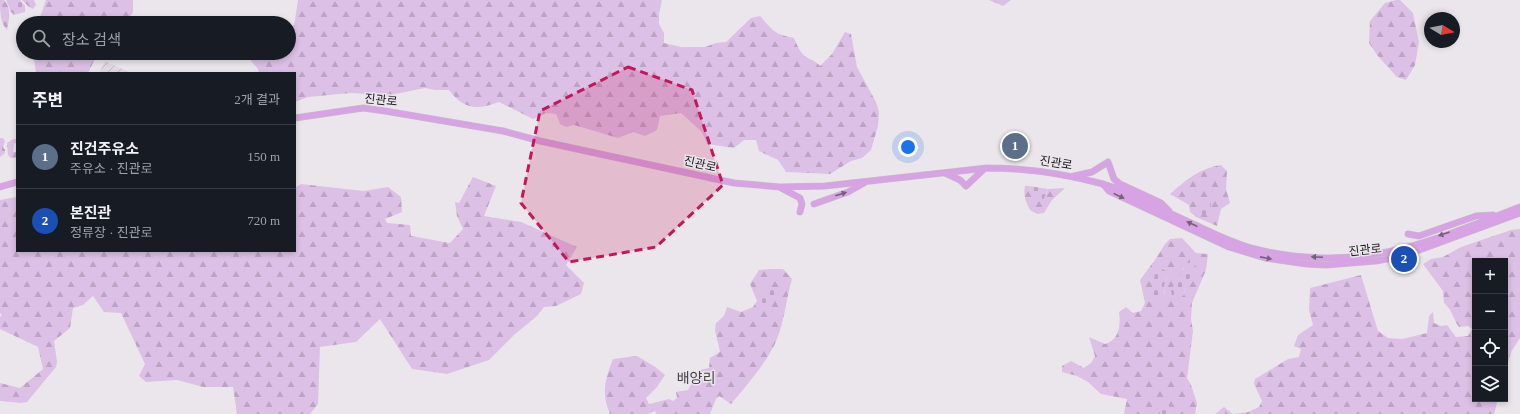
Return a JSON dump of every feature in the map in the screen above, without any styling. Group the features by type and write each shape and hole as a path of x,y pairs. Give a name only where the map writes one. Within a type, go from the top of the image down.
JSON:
{"main road":[{"name":"진관로","path":"296,118 363,108 385,111 503,131 540,141 734,183 780,187 816,186 984,169 1013,168 1074,176 1116,188 1213,233 1254,249 1282,254 1316,257 1352,257 1381,253 1405,247 1520,207"},
{"path":"1074,176 1092,172 1108,162 1114,179 1120,184 1161,203 1171,214"},
{"path":"945,173 960,180 966,186 984,169"},
{"path":"814,204 848,192 867,181"},
{"path":"0,187 16,182"},
{"name":"진관로","path":"1103,184 1110,191 1229,247 1265,258 1306,264 1326,265 1376,261 1403,256 1520,213"},
{"path":"780,187 800,198 802,204 800,212"},
{"path":"1408,234 1419,236 1476,216 1501,214"}],"highlighted area":[{"path":"628,67 692,90 723,185 656,247 569,262 521,203 540,111"}],"shaded area":[{"path":"105,61 129,72 100,72"}],"green space":[{"path":"0,0 4,0 7,3 9,10 7,30 0,12"},
{"path":"6,0 20,0 25,6 25,12 14,15 11,12"},
{"path":"22,0 34,0 36,5 33,9"},
{"path":"46,0 133,0 133,12 130,16 40,16"},
{"path":"298,0 662,0 659,14 659,24 664,33 664,43 681,47 705,47 716,43 726,42 751,18 760,16 774,31 794,38 802,53 820,66 832,54 845,32 851,34 857,67 876,102 879,112 878,126 871,150 862,158 851,161 830,174 786,172 778,160 759,151 756,140 744,140 734,148 707,144 702,132 681,113 660,116 657,130 645,136 633,132 618,138 574,125 566,127 560,124 556,114 546,113 533,119 499,102 477,107 466,105 455,97 449,90 425,88 381,97 368,94 350,93 308,97 296,102 296,72 259,72 251,61 296,60 296,16"},
{"path":"989,0 1011,0 1003,6"},
{"path":"1400,0 1413,13 1419,42 1415,65 1406,80 1397,77 1377,55 1369,43 1370,21 1385,3"},
{"path":"34,60 94,60 88,72 36,72"},
{"path":"0,138 3,138 5,141 3,147 5,153 0,157"},
{"path":"13,139 16,139 13,152 16,152 16,158 11,158 8,155 7,143"},
{"path":"1221,165 1227,171 1226,189 1230,203 1221,209 1217,226 1196,217 1190,212 1189,205 1170,194 1199,172"},
{"path":"473,177 496,186 484,216 521,222 577,247 566,265 584,283 581,294 556,306 544,307 537,316 514,335 489,360 447,374 412,369 380,319 356,342 320,347 318,404 310,414 237,414 233,387 203,387 177,380 146,382 139,376 145,364 121,313 104,312 93,296 83,305 73,308 70,328 54,341 57,362 56,367 27,402 21,403 0,401 0,383 20,388 43,369 38,347 0,329 0,317 2,315 0,313 0,200 16,197 16,252 296,252 296,187 301,184 364,191 388,187 401,197 402,212 385,219 387,223 410,225 411,236 450,243 463,229 457,216 455,202 459,203"},
{"path":"1025,186 1029,186 1031,191 1046,194 1048,189 1065,188 1052,200 1044,213 1037,214 1030,210 1027,204 1024,189"},
{"path":"1029,186 1048,189 1043,200 1038,201 1034,197"},
{"path":"1207,200 1211,203 1210,211 1206,215 1200,214 1199,210"},
{"path":"1520,229 1520,338 1511,352 1508,362 1508,258 1472,258 1472,329 1468,326 1459,327 1449,308 1444,303 1443,291 1423,264 1431,259 1443,257 1461,247 1511,230"},
{"path":"1182,238 1196,253 1208,254 1206,270 1192,303 1191,319 1193,331 1187,378 1197,403 1195,414 1169,414 1171,409 1161,414 1124,414 1127,399 1101,394 1088,382 1077,376 1062,372 1062,366 1071,361 1084,368 1091,363 1095,356 1089,337 1105,344 1110,342 1116,336 1118,331 1120,322 1119,312 1126,307 1133,313 1141,311 1145,303 1140,280 1170,239","holes":["1184,267 1185,288 1184,295 1177,282","1169,275 1164,285 1165,295 1157,280"]},
{"path":"1189,260 1193,260 1196,264 1185,288 1184,295 1178,299 1172,297 1171,290"},
{"path":"783,269 792,279 780,332 763,364 731,404 719,396 716,399 710,414 657,414 655,411 648,414 610,414 607,406 605,386 613,359 637,356 654,366 665,375 657,387 646,398 649,404 669,399 673,401 677,398 676,392 688,390 700,370 709,368 710,358 720,352 715,330 716,323 724,316 727,307 741,312 753,307 757,301 750,284 759,270"},
{"path":"1162,269 1168,272 1169,275 1165,284 1164,297 1159,298 1154,295 1152,290 1159,284 1154,278 1156,270"},
{"path":"1361,275 1378,331 1388,338 1402,339 1427,333 1429,316 1433,312 1434,323 1441,326 1447,325 1456,337 1468,336 1472,329 1472,402 1497,402 1494,414 1233,414 1248,412 1259,407 1262,401 1254,384 1255,379 1288,359 1299,357 1301,349 1294,346 1298,335 1313,325 1309,310 1310,288"},
{"path":"771,287 775,290 774,298 770,304 763,304 761,295 765,289"},
{"path":"1165,403 1168,404 1171,409 1169,414 1160,414 1159,408"},
{"path":"1224,407 1233,414 1215,414"}],"place":[{"name":"진건주유소","path":"1015,146"},
{"name":"본진관","path":"1404,259"}],"district":[{"name":"배양리","path":"696,378"}]}
